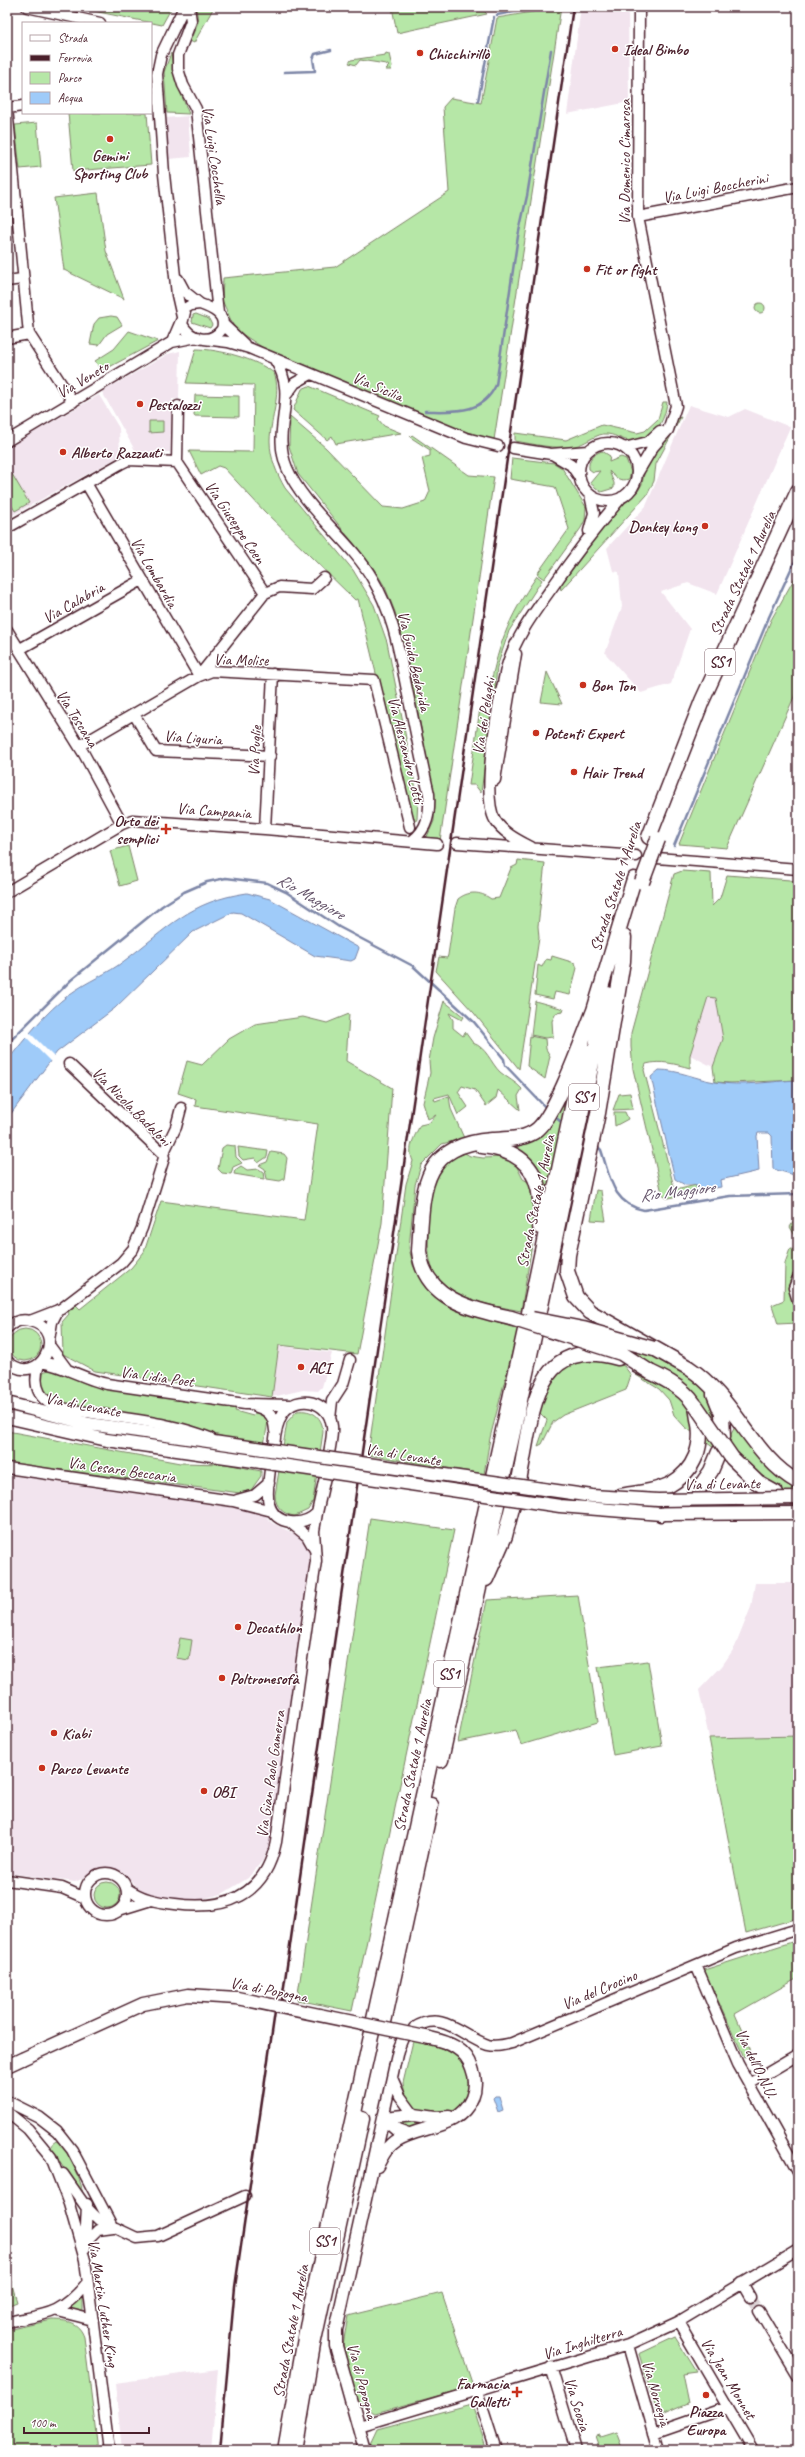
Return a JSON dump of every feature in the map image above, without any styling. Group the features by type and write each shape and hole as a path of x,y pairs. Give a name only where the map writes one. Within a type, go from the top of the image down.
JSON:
{"highway":[{"name":"Strada Statale 1 Aurelia","path":"638,881 591,1067 534,1314 533,1294 595,1008 638,881 702,701 798,490"},
{"name":"Strada Statale 1 Aurelia","path":"653,838 695,739 798,512"},
{"path":"624,937 623,961 598,1112 570,1246 568,1276 571,1287 580,1302 600,1319 689,1368 708,1384 723,1398 767,1456 785,1474 798,1482"},
{"path":"595,1008 560,1092 543,1124 533,1132 522,1137 489,1140 445,1154 436,1163 427,1178 421,1229 421,1261 433,1284 447,1298 462,1306 511,1318 550,1332 613,1350 629,1357 650,1372 678,1388 696,1406 732,1458 758,1483 776,1493"},
{"path":"470,1145 499,1148 514,1155 527,1166 537,1182 541,1196 541,1207 533,1294"},
{"path":"511,1318 548,1321 583,1329 654,1350"},
{"name":"Strada Statale 1 Aurelia","path":"285,2450 311,2305 378,2027 476,1603 530,1331 378,2027 313,2345 295,2450"},
{"path":"476,1603 505,1536 516,1492 532,1413 538,1390 544,1378 560,1363 573,1356 592,1353 613,1356 650,1372"},
{"path":"708,1384 722,1414 723,1436"},
{"path":"610,1497 666,1486 687,1471 700,1444 696,1406"},
{"path":"695,1494 711,1471 719,1452"},
{"path":"662,1514 684,1504"}],"main road":[{"name":"Via di Levante","path":"7,1403 89,1424 221,1443 269,1456 560,1506 662,1514 798,1513"},
{"name":"Via di Levante","path":"8,1417 107,1440 269,1456 610,1497 697,1500 798,1498"},
{"name":"Via di Popogna","path":"7,2066 143,2004 188,1995 237,1998 430,2038 446,2042 460,2050 468,2058 475,2079 473,2096 466,2108 448,2122 408,2134 393,2143 386,2150 370,2179"},
{"path":"383,2118 414,2115 435,2118 460,2114"},
{"name":"Via di Popogna","path":"365,2450 336,2346 336,2330 383,2118"},
{"path":"383,2118 398,2130 408,2134"}],"street":[{"path":"28,7 96,22"},
{"path":"175,270 183,290 200,304 218,313 224,325 217,335 201,338 187,332 182,319 175,270 155,94 159,62 184,7"},
{"name":"Via Luigi Cocchella","path":"188,7 191,21 182,42 178,63 180,79 195,104 199,128 218,313"},
{"name":"Via Domenico Cimarosa","path":"637,474 673,420 676,400 671,386 638,217 639,7"},
{"path":"22,106 7,108 12,224 22,279 29,334 73,402"},
{"name":"Via Luigi Boccherini","path":"638,217 798,187"},
{"path":"7,281 22,279"},
{"path":"172,342 188,306 200,304 211,297 216,289"},
{"name":"Via Sicilia","path":"224,325 249,348"},
{"path":"7,338 29,334"},
{"name":"Via Sicilia","path":"201,338 228,342 249,348 460,436 498,446"},
{"name":"Via Veneto","path":"7,440 172,342 201,338"},
{"name":"Via Guido Bedarida","path":"275,360 284,376 287,394 281,437 287,468 298,487 372,576 393,623 428,794 427,822 423,830 412,841"},
{"path":"287,394 295,383 311,374"},
{"name":"Via Domenico Cimarosa","path":"624,448 648,442 660,431 668,414 671,386"},
{"path":"7,528 128,460 177,462 178,406"},
{"path":"551,454 571,465 590,494 606,501 622,497 632,488 637,474 633,456 624,448 615,444 605,443 592,447 581,463 580,478"},
{"path":"513,448 551,454 588,452"},
{"name":"Via Giuseppe Coen","path":"177,462 265,593"},
{"name":"Via Lombardia","path":"86,483 199,676"},
{"name":"Via dei Pelaghi","path":"586,538 594,513 590,494"},
{"name":"Via dei Pelaghi","path":"531,847 511,835 498,824 491,810 490,772 502,711 506,669 526,624 586,538 622,497"},
{"path":"199,676 265,593 279,587 312,589 324,578"},
{"name":"Via Calabria","path":"20,650 142,580"},
{"name":"Via Toscana","path":"7,630 79,746 122,824"},
{"name":"Via Molise","path":"79,746 199,676 212,671 374,680"},
{"name":"Via Puglie","path":"265,829 270,756 273,674"},
{"name":"Via Alessandro Lotti","path":"374,680 410,827"},
{"name":"Via Liguria","path":"134,714 156,750 270,756"},
{"name":"Via Campania","path":"7,892 122,824 132,820 265,829 438,844"},
{"name":"Via dei Pelaghi","path":"457,843 531,847 636,856"},
{"path":"657,858 798,869"},
{"name":"Via Nicola Badaloni","path":"7,1328 17,1321 30,1321 58,1310 120,1263 133,1249 142,1228 158,1171 164,1158 163,1154 69,1064"},
{"path":"163,1154 176,1127 181,1108"},
{"path":"798,1278 794,1288 798,1301"},
{"path":"58,1310 52,1322 47,1353 40,1363 35,1384 42,1396 51,1404 199,1434 221,1443"},
{"name":"Via Lidia Poet","path":"30,1321 41,1326 49,1343 68,1369"},
{"path":"328,1461 332,1433 330,1419 332,1400 343,1384 350,1360"},
{"path":"7,1361 23,1368 40,1363"},
{"name":"Via Lidia Poet","path":"40,1363 68,1369 92,1381 245,1404 265,1409 274,1419 276,1434"},
{"path":"330,1419 319,1405 332,1400"},
{"name":"Via Lidia Poet","path":"245,1404 291,1405 302,1401 319,1405"},
{"path":"291,1405 280,1417 269,1456 268,1498 272,1511 284,1521 291,1523 304,1522 318,1513"},
{"name":"Via Cesare Beccaria","path":"7,1468 233,1501 272,1511"},
{"name":"Via Gian Paolo Gamerra","path":"126,1888 148,1900 196,1907 222,1904 246,1892 259,1880 268,1866 276,1842 316,1552 314,1531 325,1477"},
{"name":"Via Cesare Beccaria","path":"233,1501 251,1497 268,1483"},
{"path":"291,1523 307,1536 316,1552"},
{"path":"62,1888 88,1883 97,1875 110,1874 120,1879 126,1888 127,1899 122,1909 110,1915 100,1915 89,1907 85,1898 88,1883"},
{"path":"7,1880 62,1888 85,1898"},
{"name":"Via Gian Paolo Gamerra","path":"122,1909 148,1900"},
{"name":"Via del Crocino","path":"414,2028 428,2022 440,2022 456,2027 489,2045 501,2046 512,2043 757,1940 798,1929"},
{"name":"Via dell'O.N.U.","path":"696,1965 749,2084 798,2171"},
{"path":"403,2038 398,2050 392,2078 400,2096 414,2115"},
{"path":"749,2084 798,2055"},
{"name":"Via di Popogna","path":"383,2118 392,2078"},
{"path":"7,2101 39,2117 57,2131 72,2150 86,2180 113,2228"},
{"name":"Via Martin Luther King","path":"7,2112 32,2132 56,2163 85,2260 110,2450"},
{"path":"56,2163 86,2207 99,2220 130,2236 152,2238 245,2196"},
{"path":"85,2260 86,2180"},
{"path":"86,2243 98,2230 113,2228"},
{"name":"Via Inghilterra","path":"358,2426 628,2345 678,2322 798,2250"},
{"path":"7,2322 58,2311 77,2296 87,2283"},
{"path":"742,2283 750,2297"},
{"path":"58,2311 93,2320"},
{"path":"759,2311 798,2376"},
{"name":"Via Jean Monnet","path":"678,2322 753,2450"},
{"name":"Via Norvegia","path":"628,2345 658,2450"},
{"name":"Via Scozia","path":"551,2367 576,2450"},
{"path":"477,2391 496,2450"},
{"path":"653,2433 728,2407"}],"shaded area":[{"path":"581,7 628,7 629,102 567,114"},
{"path":"188,116 191,157 169,159 166,118"},
{"name":"Pestalozzi","path":"180,351 179,399 172,399 170,452 136,452 102,392 168,354"},
{"name":"Alberto Razzauti","path":"99,395 119,428 120,456 11,516 7,509 7,448"},
{"path":"689,405 729,417 745,409 790,427 717,594 688,583 661,592 690,629 671,684 641,693 605,653 622,607 619,572 613,571 607,548 646,506"},
{"path":"708,996 716,998 723,1039 713,1067 690,1055"},
{"path":"279,1346 332,1353 322,1387 318,1391 303,1390 272,1397"},
{"path":"7,1475 262,1512 272,1523 301,1537 307,1544 309,1566 295,1693 271,1840 263,1860 248,1878 222,1894 193,1901 141,1893 124,1872 104,1869 75,1882 7,1873"},
{"path":"755,1583 798,1583 798,1736 709,1738 699,1690 722,1666 735,1647 751,1607"},
{"path":"218,2369 211,2450 122,2450 115,2383"}],"green space":[{"path":"74,7 172,7 162,25"},
{"path":"196,7 214,7 194,43 190,41 198,22"},
{"path":"392,7 480,7 487,14 397,33"},
{"path":"561,7 494,440 473,436 268,351 236,330 222,300 223,278 335,267 449,192 443,107 451,98 481,103 497,18"},
{"path":"171,53 175,79 189,114 167,113 164,72"},
{"path":"386,53 389,54 392,67 391,70 385,70 389,66 386,64 360,60 356,65 349,63 351,60 385,55"},
{"name":"Gemini Sporting Club","path":"68,114 147,114 151,165 73,171"},
{"path":"37,123 41,167 20,169 15,125"},
{"path":"98,193 106,251 124,299 64,270 54,198"},
{"path":"758,303 762,303 764,304 764,312 758,313 755,310 755,306"},
{"path":"196,314 209,319 212,325 210,328 192,322 193,315"},
{"path":"111,316 117,317 122,325 107,334 99,345 90,344 94,324 99,318"},
{"path":"129,331 158,341 102,371 95,361 114,349"},
{"path":"196,349 226,353 247,359 274,373 277,389 270,441 271,454 277,471 285,488 353,570 374,605 387,642 418,799 417,819 413,826 358,599 355,600 264,511 224,468 218,466 201,475 189,451 253,452 254,385 186,383"},
{"path":"309,386 380,416 378,419 384,426 401,433 336,444 332,436 327,440 293,410 302,389"},
{"path":"195,395 239,396 239,417 194,416"},
{"path":"663,402 667,402 661,422 653,433 640,440 628,441 603,434 579,445 568,447 545,446 515,441 515,433 566,440 602,425 637,433 645,431 658,419"},
{"path":"290,417 326,448 383,507 403,509 425,502 430,491 422,458 430,456 430,450 410,437 412,435 469,475 494,477 440,841 426,839 434,821 435,800 405,646 395,612 385,587 374,569 298,474 289,446"},
{"path":"681,417 656,464 654,481 647,495 561,590 560,586 615,512 638,491 642,484 645,469 657,448 672,433 678,418"},
{"path":"149,421 163,421 163,432 149,433"},
{"path":"602,451 610,456 609,462 621,457 626,459 631,472 629,479 622,480 615,477 609,471 614,483 614,488 601,492 590,483 600,471 593,472 589,469 589,462 592,457"},
{"path":"512,458 554,463 562,468 586,507 585,520 581,528 544,579 537,574 569,529 555,487 510,479"},
{"path":"12,474 29,503 15,511 7,498 7,477"},
{"path":"798,572 798,688 727,848 679,844 771,620"},
{"path":"537,576 542,580 509,631 497,667 494,699 490,701 488,699 491,681 505,634 518,606"},
{"path":"547,672 562,704 541,702"},
{"path":"480,708 491,717 481,793 475,785 469,785"},
{"path":"128,846 137,881 120,886 110,851"},
{"path":"518,860 545,863 538,926 539,938 519,1069 474,1013 436,971 439,957 447,958 448,955 455,908 458,899 470,893 483,894 491,899 499,898 511,868 517,865"},
{"path":"682,871 711,873 712,906 720,898 727,875 790,880 798,884 798,1080 731,1083 715,1082 713,1067 723,1039 716,998 708,997 690,1055 690,1068 657,1062 646,1064 644,1070 674,1187 680,1189 696,1185 697,1191 666,1198 662,1193 633,1069 631,1033 674,874"},
{"path":"552,956 575,963 577,968 570,995 555,992 553,999 535,995 538,965 542,967 546,959 551,960"},
{"path":"444,1001 464,1017 462,1020 449,1013 453,1020 453,1028 463,1036 465,1032 473,1043 482,1048 500,1072 522,1089 518,1096 520,1110 498,1090 496,1098 486,1106 475,1090 462,1086 458,1092 468,1107 458,1115 449,1094 434,1098 435,1101 449,1096 451,1109 464,1138 442,1144 421,1165 415,1185 409,1248 413,1265 420,1279 444,1304 455,1310 518,1329 490,1438 484,1474 368,1455 406,1184 413,1161 411,1156 411,1147 420,1125 429,1123 436,1115 428,1119 423,1103 430,1073 429,1061 433,1038"},
{"path":"535,1001 564,1009 563,1012 556,1013 552,1021 553,1037 545,1038 531,1035"},
{"path":"349,1014 346,1061 392,1088 382,1223 357,1354 279,1345 272,1397 95,1371 63,1354 62,1322 69,1314 68,1312 76,1305 80,1309 131,1268 144,1252 161,1201 304,1220 318,1124 195,1106 196,1099 178,1093 187,1061 202,1065 229,1039 255,1024 303,1017 327,1023"},
{"path":"530,1036 545,1039 546,1049 550,1056 545,1079 527,1066"},
{"path":"630,1093 633,1109 613,1110 619,1094"},
{"path":"560,1105 565,1107 545,1201 504,1142 520,1143"},
{"path":"614,1112 625,1112 628,1119 615,1126"},
{"path":"226,1145 235,1146 236,1157 242,1163 233,1167 231,1174 222,1173 218,1169 222,1148"},
{"path":"238,1147 268,1151 267,1157 258,1163 255,1158 243,1160 239,1156"},
{"path":"271,1152 284,1154 287,1158 284,1179 280,1181 267,1179 265,1169 259,1165 267,1162"},
{"path":"465,1153 470,1156 483,1158 504,1157 516,1165 523,1179 534,1185 538,1209 521,1311 486,1304 463,1296 443,1283 435,1274 431,1265 428,1223 435,1181 444,1165"},
{"path":"241,1166 247,1170 259,1169 263,1172 264,1179 234,1174 235,1170"},
{"path":"596,1190 601,1191 606,1221 591,1220"},
{"path":"796,1218 798,1219 798,1241 790,1227"},
{"path":"790,1249 798,1250 798,1268 792,1276 788,1288 792,1300 798,1309 798,1323 778,1324 772,1305 784,1300 785,1263"},
{"path":"22,1329 28,1329 37,1333 41,1345 37,1357 28,1361 22,1361 13,1357 9,1348 9,1342 13,1333"},
{"path":"621,1343 659,1359 697,1383 707,1393 714,1403 718,1419 717,1437 714,1448 685,1427 674,1415 669,1400 659,1389 636,1375"},
{"path":"603,1358 624,1366 631,1375 626,1390 563,1415 553,1422 542,1444 538,1446 547,1420 538,1411 543,1390 567,1364"},
{"path":"53,1369 89,1385 236,1408 235,1411 253,1416 256,1412 264,1415 268,1421 264,1445 235,1440 193,1428 63,1405 48,1398 37,1379 42,1372"},
{"path":"297,1411 307,1411 316,1415 321,1422 323,1432 313,1501 308,1510 295,1516 287,1514 278,1507 275,1495 287,1422"},
{"path":"738,1426 763,1462 777,1475 798,1487 798,1493 778,1489 760,1478 730,1447 731,1434 735,1427"},
{"path":"7,1431 180,1463 226,1464 261,1471 261,1476 251,1490 240,1493 7,1463"},
{"path":"370,1518 454,1530 352,2011 297,2000"},
{"path":"578,1595 598,1722 521,1745 516,1730 458,1742 487,1600"},
{"path":"180,1638 192,1640 189,1660 176,1658"},
{"path":"648,1661 662,1746 613,1755 598,1667"},
{"path":"798,1736 798,1918 746,1933 709,1738"},
{"path":"107,1882 116,1886 120,1895 116,1904 107,1908 98,1904 94,1895 98,1886"},
{"path":"798,1940 798,1978 735,2014 752,2053 744,2057 704,1970"},
{"path":"413,2041 436,2046 447,2051 464,2064 468,2073 469,2084 463,2103 459,2109 453,2113 443,2115 416,2110 405,2095 403,2083"},
{"path":"395,2120 428,2123 411,2129 400,2127"},
{"path":"56,2141 65,2150 74,2166 81,2184 83,2197 51,2149 52,2144"},
{"path":"7,2268 17,2302 7,2306"},
{"path":"442,2293 473,2386 375,2413 359,2405 343,2345 348,2316"},
{"path":"80,2297 83,2298 83,2312 68,2308"},
{"path":"52,2320 67,2321 75,2325 82,2332 84,2337 98,2450 10,2450 7,2447 7,2330"},
{"path":"675,2337 697,2372 682,2374 688,2403 658,2416 639,2354"},
{"path":"472,2404 487,2450 372,2450 371,2444 378,2429"},
{"path":"616,2432 623,2450 601,2450 596,2436 599,2435 600,2437"}],"water":[{"path":"247,893 270,899 359,948 355,959 351,961 315,956 241,913 233,912 193,932 115,1008 57,1052 7,1119 7,1061 52,1009 76,990 111,970 167,927 195,909 210,902"},
{"path":"659,1070 674,1071 708,1081 736,1084 798,1080 798,1176 773,1169 772,1136 769,1133 758,1133 759,1171 720,1180 721,1187 697,1191 696,1185 685,1185 675,1179 651,1077"},
{"path":"495,2096 499,2096 503,2110 498,2112 493,2098"}],"pier":[{"path":"29,1032 55,1058 51,1062 25,1036"}],"waterway":[{"path":"497,15 539,7"},
{"path":"478,101 494,17"},
{"path":"284,72 315,71 313,59 315,54 331,50"},
{"path":"425,411 457,411 475,406 483,402 490,395 496,385 518,236 527,196 551,50"},
{"path":"674,846 769,617 798,554"},
{"name":"Rio Maggiore","path":"7,1044 71,980 162,906 184,892 207,882 226,878 267,883 286,892 339,927 413,966 474,1022 504,1059 505,1065 546,1108"},
{"name":"Rio Maggiore","path":"554,1116 561,1122"},
{"name":"Rio Maggiore","path":"597,1146 601,1150 610,1179 619,1195 625,1202 633,1207 644,1210 730,1196 798,1194"}],"tunnel":[{"path":"750,2297 759,2311"}],"railway":[{"path":"282,2000 573,7"},
{"path":"220,2450 235,2287 275,2012"}],"place":[{"name":"Ideal Bimbo","path":"615,49"},
{"name":"Chicchirillò","path":"420,53"},
{"name":"Gemini Sporting Club","path":"110,139"},
{"name":"Fit or fight","path":"587,269"},
{"name":"Pestalozzi","path":"140,404"},
{"name":"Alberto Razzauti","path":"63,452"},
{"name":"Donkey kong","path":"705,526"},
{"name":"Bon Ton","path":"583,685"},
{"name":"Potenti Expert","path":"536,733"},
{"name":"Hair Trend","path":"574,772"},
{"name":"Orto dei semplici","path":"166,829"},
{"name":"ACI","path":"301,1367"},
{"name":"Decathlon","path":"238,1627"},
{"name":"Poltronesofà","path":"222,1678"},
{"name":"Kiabi","path":"54,1733"},
{"name":"Parco Levante","path":"42,1768"},
{"name":"OBI","path":"204,1791"},
{"name":"Farmacia Galletti","path":"517,2392"},
{"name":"Piazza Europa","path":"706,2395"}]}
